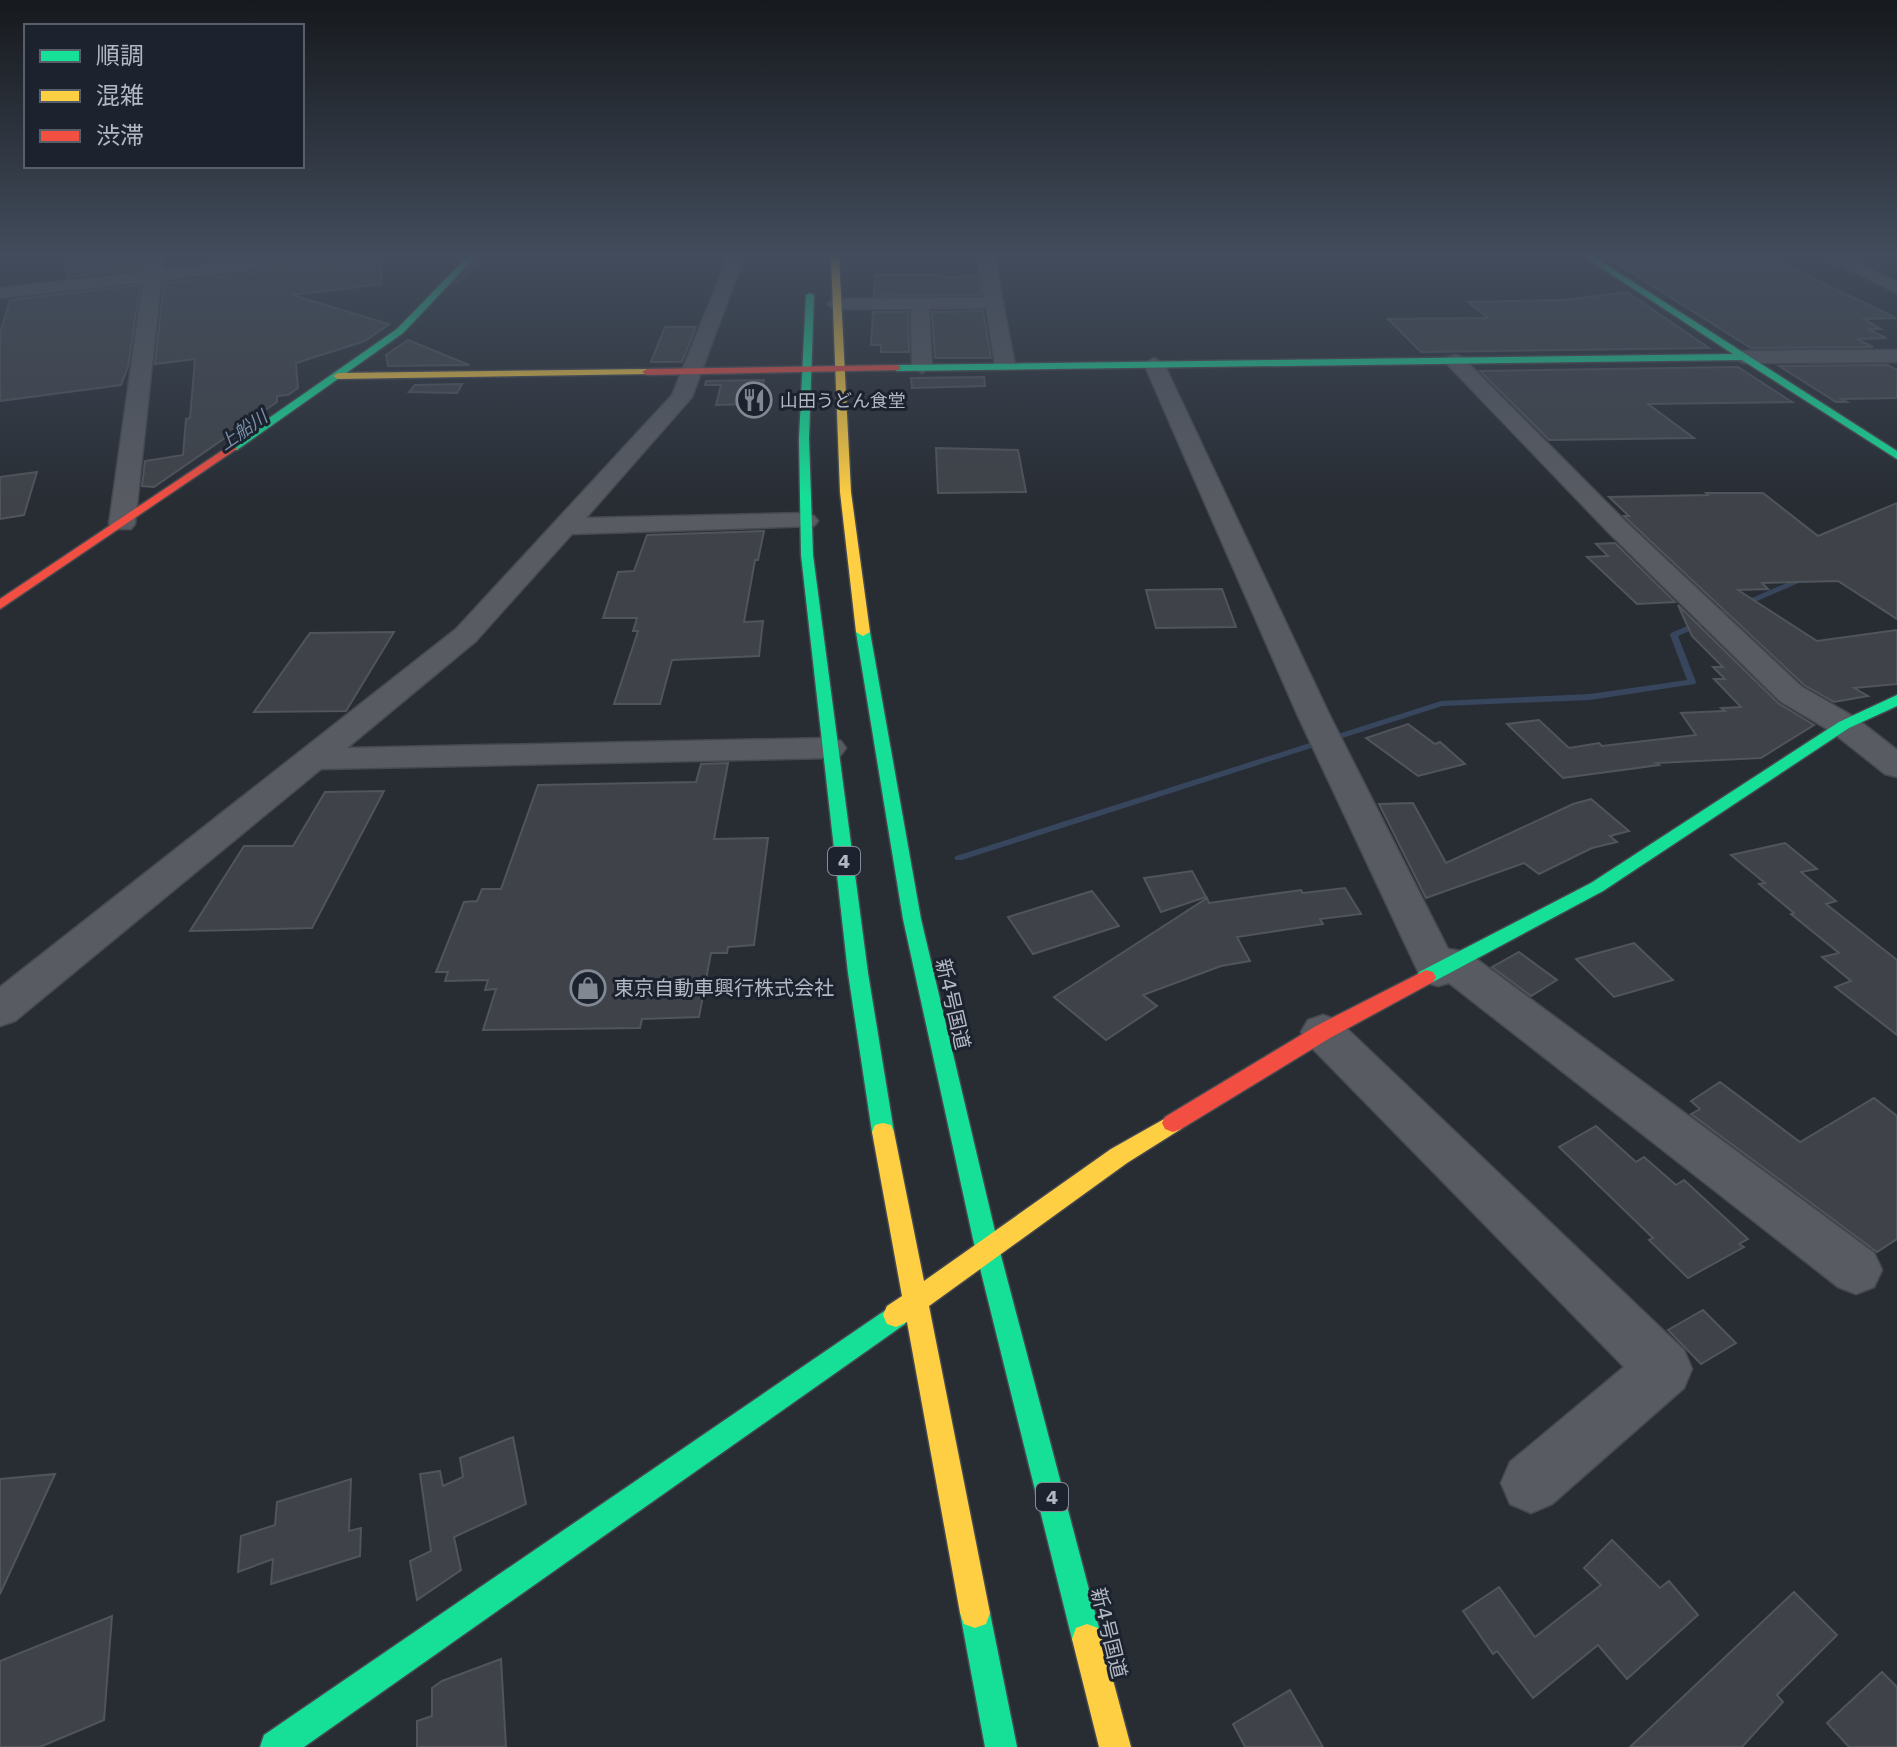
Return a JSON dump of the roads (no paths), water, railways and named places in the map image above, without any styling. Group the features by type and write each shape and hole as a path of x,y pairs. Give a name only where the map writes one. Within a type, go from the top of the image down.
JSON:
{"main road":[{"path":"0,605 390,339"},
{"name":"4","path":"808,339 805,521 829,748 873,1070 1001,1747"},
{"name":"新4号国道","path":"838,339 843,484 854,581 912,919 987,1248 1115,1747"},
{"path":"1715,339 1897,456"},
{"path":"338,376 1743,357"},
{"path":"276,1747 779,1398 1119,1156 1323,1032 1597,887 1844,725 1897,700"}],"street":[{"path":"122,524 144,339"},
{"path":"0,1010 466,635 682,397 706,339"},
{"path":"921,339 922,367"},
{"path":"1000,339 1005,365"},
{"path":"1743,357 1897,356"},
{"path":"1455,361 1626,536 1791,694 1844,725 1897,767"},
{"path":"1154,364 1327,742 1445,967 1856,1270"},
{"path":"564,526 805,521"},
{"path":"312,759 829,748"},
{"path":"1323,1032 1664,1369 1531,1483"}],"waterway":[{"path":"959,858 1441,704 1590,697 1692,682 1674,635 1808,577"}],"place":[{"name":"山田うどん食堂","path":"754,400"},
{"name":"東京自動車興行株式会社","path":"588,988"}],"water label":[{"name":"上船川","path":"243,430"}]}
